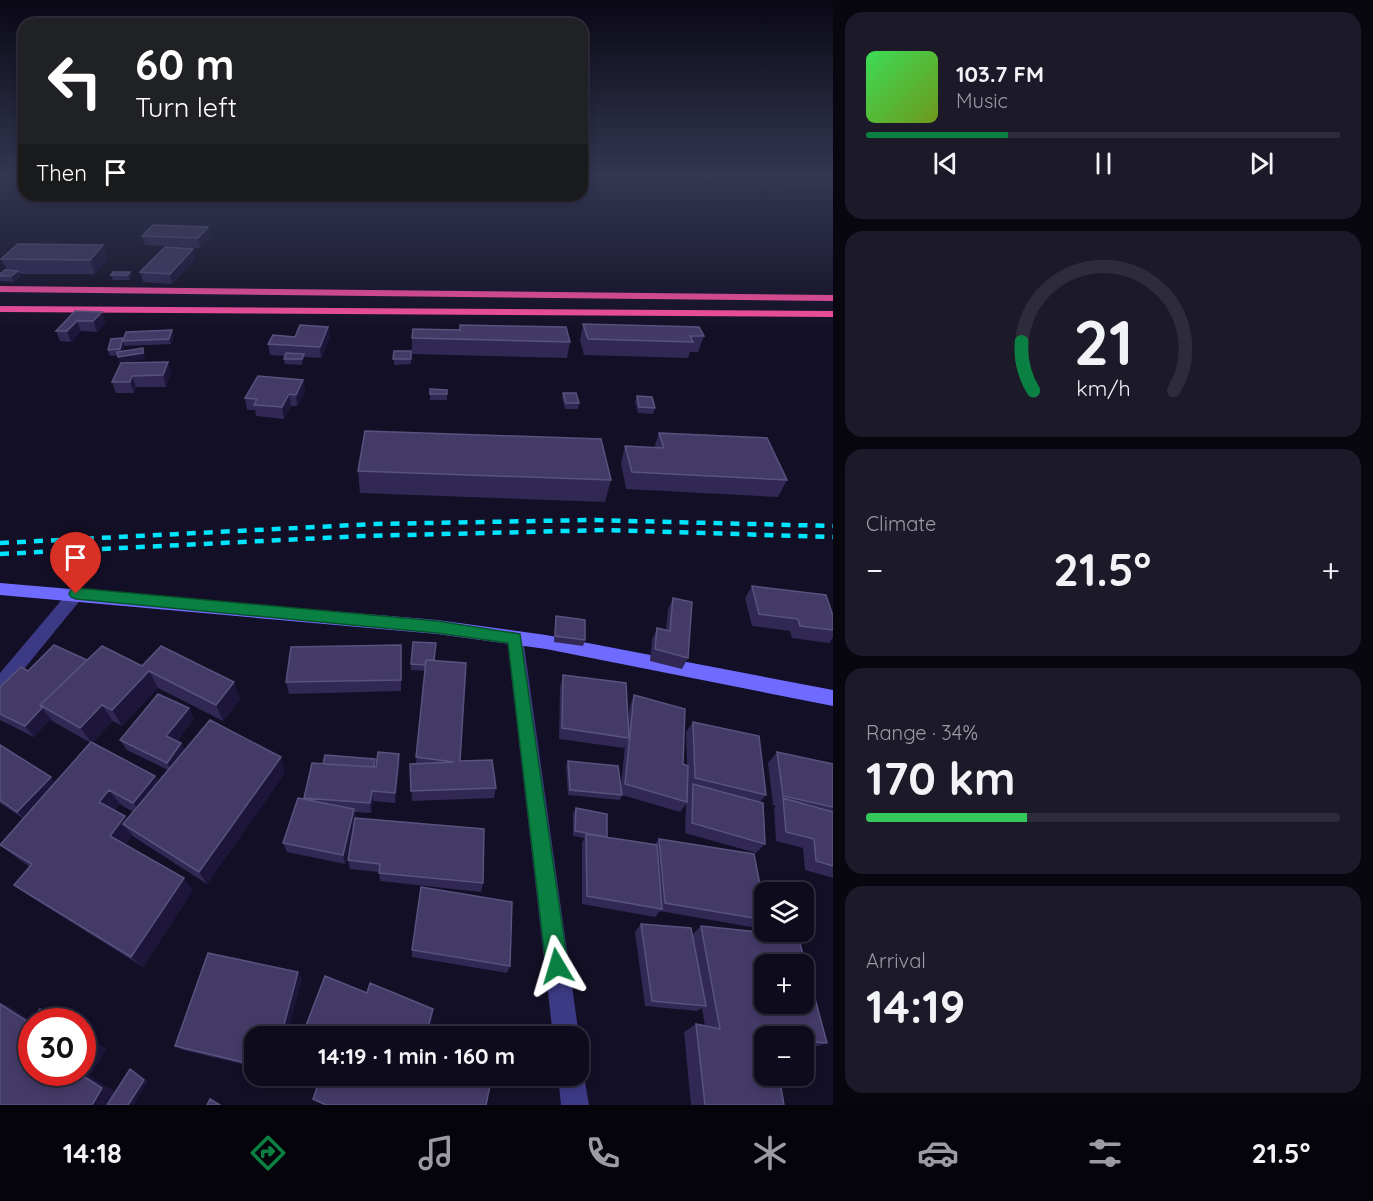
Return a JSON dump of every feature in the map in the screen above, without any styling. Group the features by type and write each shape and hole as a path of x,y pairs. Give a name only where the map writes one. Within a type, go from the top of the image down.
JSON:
{"highway":[{"path":"0,289 833,298"},
{"path":"0,309 833,314"}],"main road":[{"path":"0,589 437,627 515,638 833,698"}],"street":[{"path":"0,686 76,594"},
{"path":"515,638 565,1026"},
{"path":"572,1086 575,1105"}],"building":[{"path":"148,230 206,230 198,238 142,236"},
{"path":"18,244 103,245 90,260 1,259"},
{"path":"165,247 193,249 170,274 140,272"},
{"path":"5,270 18,271 11,276 0,276"},
{"path":"113,272 130,272 128,275 111,275"},
{"path":"75,311 102,312 93,321 77,321 67,331 56,331"},
{"path":"583,324 699,327 704,336 690,336 693,342 588,339"},
{"path":"300,325 328,327 320,347 268,344 273,335 295,337"},
{"path":"460,325 566,327 570,342 412,338 413,329 460,330"},
{"path":"172,330 169,339 123,341 126,332"},
{"path":"123,338 120,349 108,350 111,339"},
{"path":"143,348 143,353 118,357 117,352"},
{"path":"394,351 411,351 411,359 393,359"},
{"path":"286,353 304,354 302,359 284,359"},
{"path":"168,362 163,375 132,376 130,382 112,382 121,363"},
{"path":"258,376 303,380 296,395 289,394 282,407 254,405 257,399 245,398"},
{"path":"430,389 447,390 447,394 430,394"},
{"path":"563,393 576,393 579,403 566,403"},
{"path":"637,396 652,397 655,408 639,407"},
{"path":"365,431 601,439 611,480 358,471"},
{"path":"659,433 767,438 787,480 632,472 625,446 664,448"},
{"path":"752,586 826,595 833,616 833,630 800,626 798,619 759,614"},
{"path":"673,598 692,602 688,658 655,649 657,628 670,631"},
{"path":"556,616 585,620 585,640 555,636"},
{"path":"413,642 436,643 434,660 426,660 425,665 411,664"},
{"path":"54,645 87,660 40,705 42,708 25,726 0,714 0,687 21,667 28,671"},
{"path":"401,645 401,680 286,682 291,647"},
{"path":"102,646 142,666 161,646 234,682 216,705 149,671 112,710 102,705 80,728 40,705"},
{"path":"426,660 466,663 460,761 492,760 496,788 411,791 410,764 454,762 416,757"},
{"path":"563,675 626,683 629,738 562,728"},
{"path":"158,694 189,708 166,736 181,743 167,763 120,740"},
{"path":"634,695 685,709 683,764 688,766 687,802 625,784"},
{"path":"210,720 281,757 199,872 123,824"},
{"path":"693,722 759,736 766,795 695,778"},
{"path":"91,742 155,776 133,803 109,790 99,802 125,816 110,836 184,878 131,957 14,885 32,864 0,845"},
{"path":"0,745 51,777 17,812 0,800"},
{"path":"378,752 399,754 395,793 372,791 370,803 304,798 312,763 376,767"},
{"path":"777,752 833,764 833,807 783,796"},
{"path":"325,755 375,759 374,767 323,764"},
{"path":"568,761 618,766 622,795 570,790"},
{"path":"693,784 763,803 765,844 692,823"},
{"path":"298,798 354,809 343,855 283,843"},
{"path":"783,798 833,812 833,866 816,861 814,839 786,832"},
{"path":"576,808 607,814 607,837 575,831"},
{"path":"355,818 484,829 483,883 379,873 380,864 348,860"},
{"path":"586,834 657,845 662,909 587,896"},
{"path":"659,839 754,854 759,882 754,882 754,918 665,903"},
{"path":"421,887 512,902 510,966 412,950"},
{"path":"641,924 691,928 706,1006 652,1001"},
{"path":"701,926 754,931 754,942 800,942 803,954 754,954 754,1014 814,1014 814,995 827,1043 814,1042 814,1026 754,1026 754,1086 781,1086 784,1105 705,1105 696,1024 720,1029"},
{"path":"208,953 298,972 284,1026 244,1026 244,1062 175,1046"},
{"path":"325,976 367,993 370,983 433,1009 428,1026 306,1026"},
{"path":"0,1004 18,1015 18,1086 96,1086 96,1084 102,1088 92,1105 0,1105"},
{"path":"130,1069 144,1080 128,1105 107,1105"},
{"path":"318,1086 490,1086 486,1105 326,1105 313,1099"},
{"path":"210,1099 220,1105 207,1105"}],"railway":[{"path":"0,543 375,524 590,520 833,526"},
{"path":"0,554 363,536 606,530 833,537"}],"route":[{"path":"76,594 437,627 515,638 557,966"}]}
